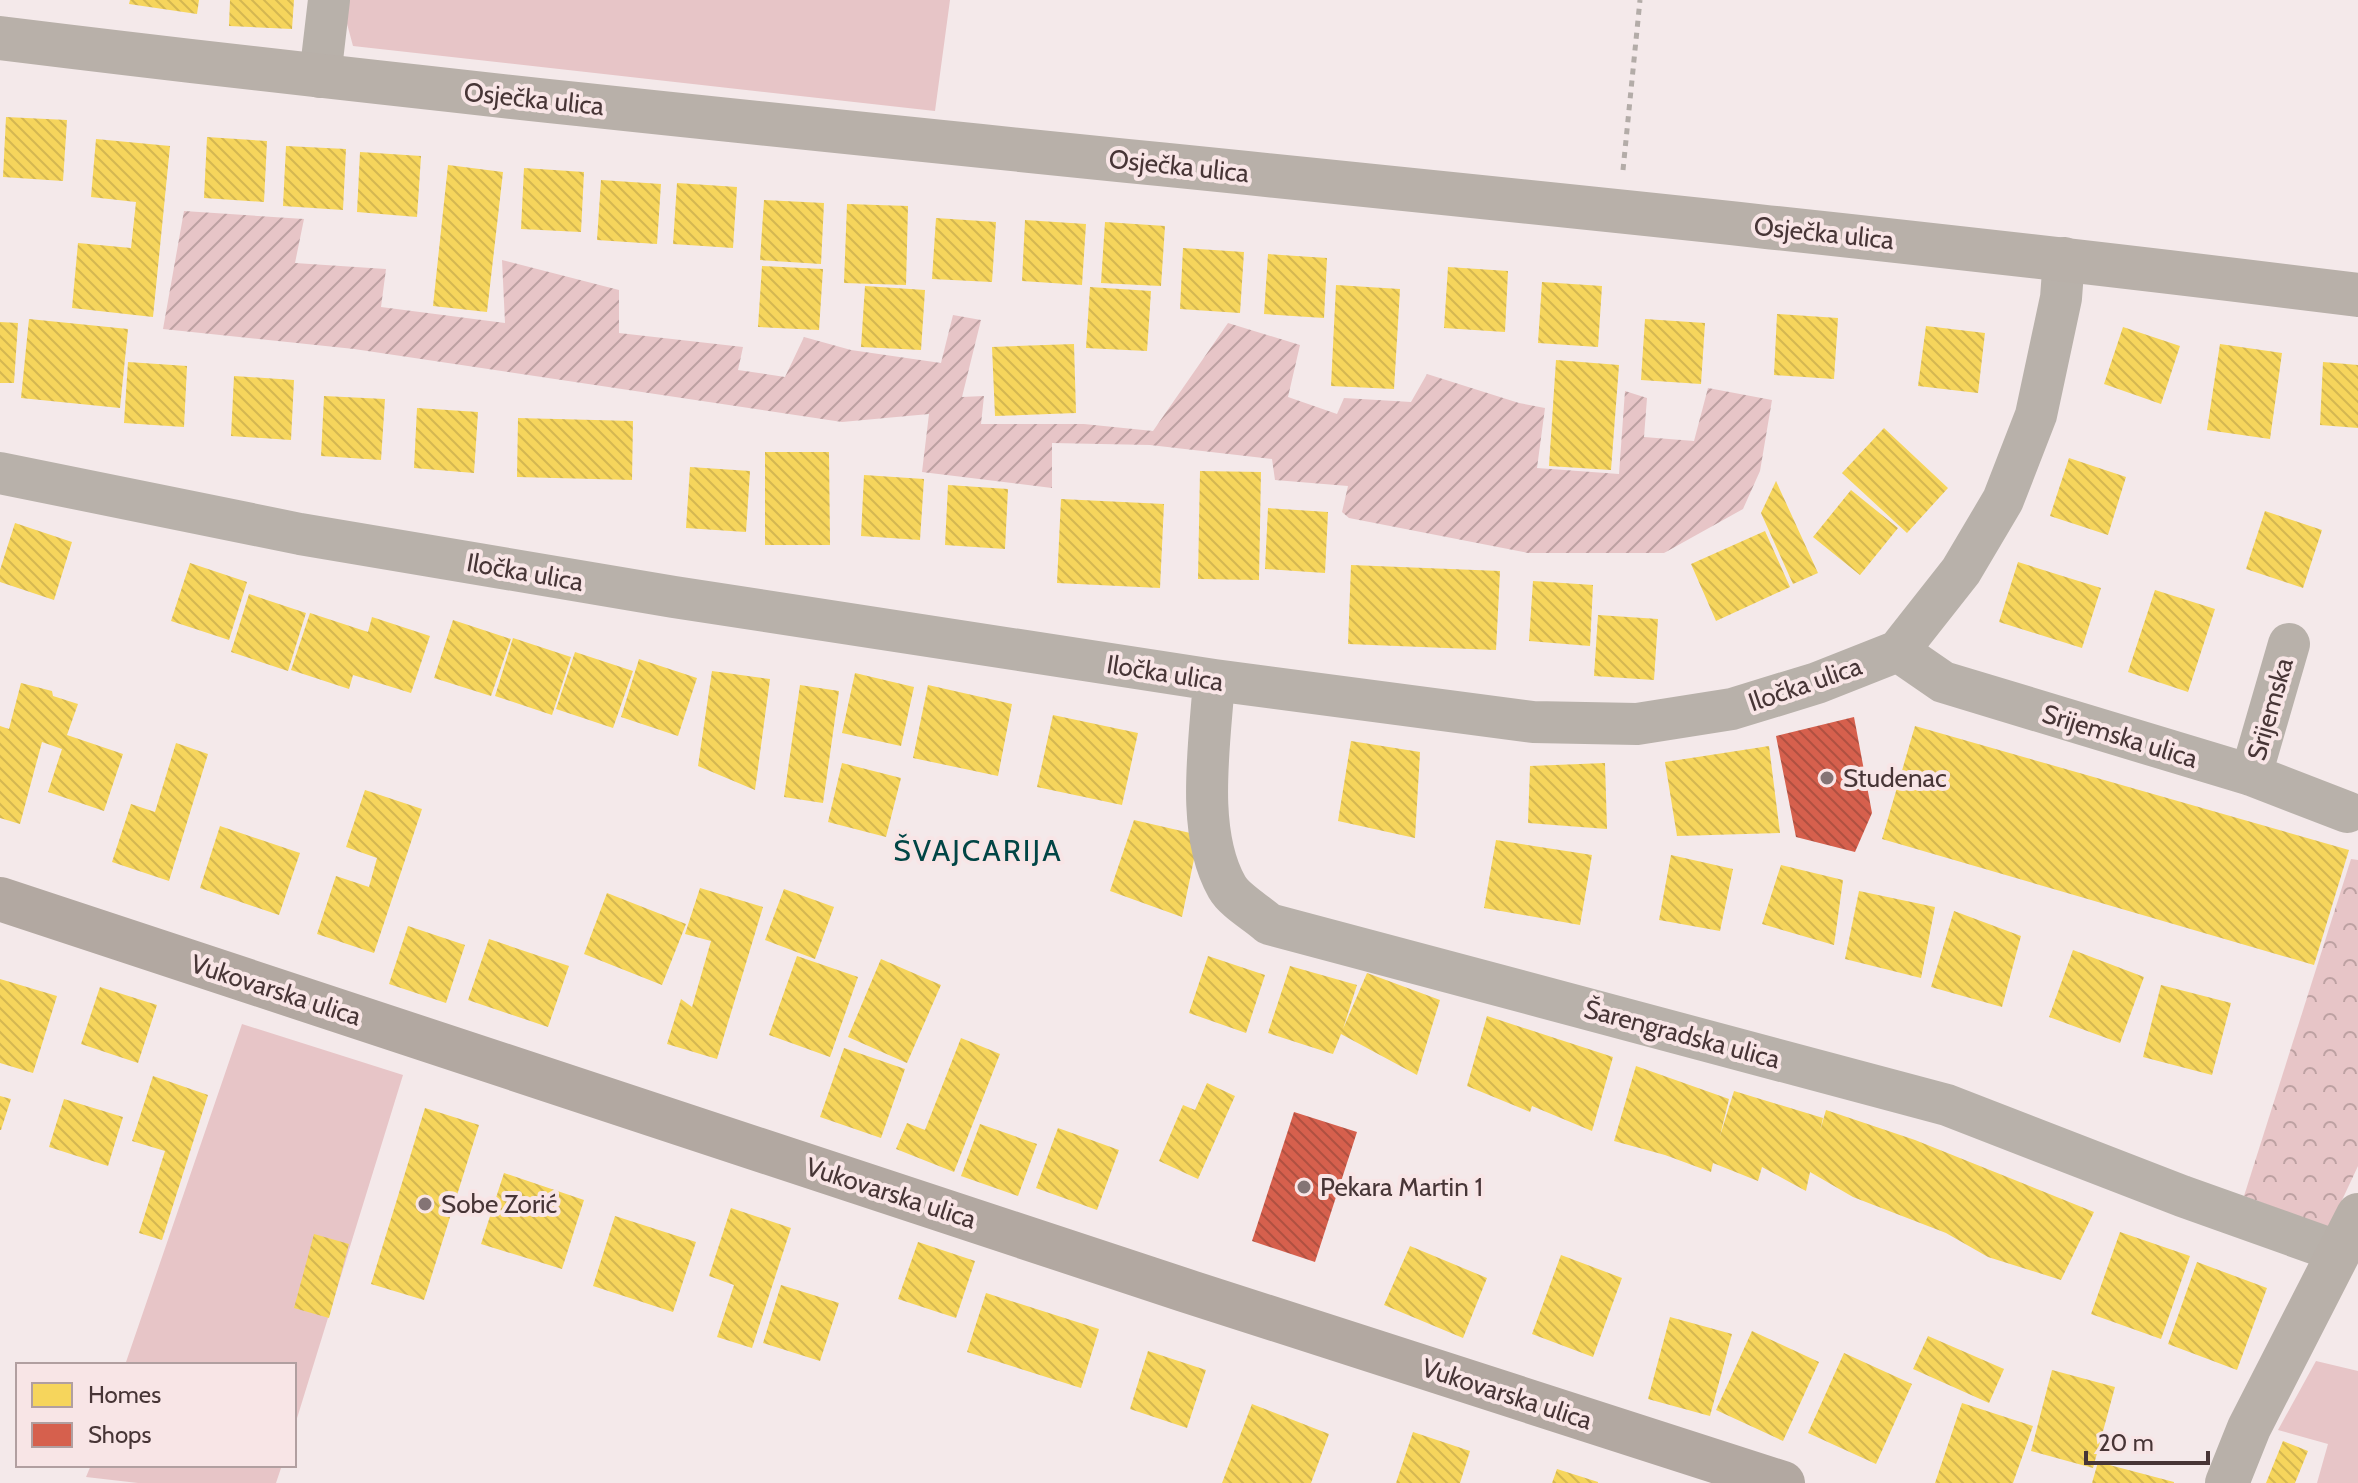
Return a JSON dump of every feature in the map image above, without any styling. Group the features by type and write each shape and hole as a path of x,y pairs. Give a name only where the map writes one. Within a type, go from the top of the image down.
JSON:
{"main road":[{"name":"Vukovarska ulica","path":"0,899 1154,1280 1783,1483"}],"street":[{"path":"320,77 329,0"},
{"name":"Osječka ulica","path":"0,38 320,77 2064,258 2358,295"},
{"path":"1898,651 1961,571 2003,500 2036,415 2061,298 2064,258"},
{"name":"Iločka ulica","path":"0,473 300,534 674,597 1214,680 1533,722 1637,724 1732,709 1817,683 1898,651"},
{"name":"Srijemska","path":"2251,775 2289,644"},
{"name":"Srijemska ulica","path":"1898,651 1943,682 2251,775 2347,812"},
{"name":"Šarengradska ulica","path":"1214,680 1207,794 1213,847 1228,890 1269,924 1947,1105 2182,1196 2349,1233"},
{"path":"2227,1483 2249,1428 2349,1233"}],"path":[{"path":"1618,212 1640,0"}],"green space":[{"path":"348,0 950,0 935,111 353,46 346,20"},
{"path":"184,211 304,219 295,263 386,269 381,307 505,323 502,260 619,290 619,333 743,347 738,370 785,377 804,337 851,350 941,363 953,315 981,320 962,397 984,396 981,424 1084,424 1153,431 1228,323 1300,345 1288,397 1337,414 1344,398 1411,402 1427,374 1545,408 1537,468 1619,474 1625,391 1647,398 1644,437 1694,441 1708,388 1772,400 1760,471 1743,509 1664,553 1528,553 1349,518 1342,512 1348,486 1275,480 1272,459 1150,445 1052,443 1052,488 922,472 929,414 842,422 354,349 163,329"},
{"path":"2351,859 2358,860 2358,1166 2329,1228 2244,1196"},
{"path":"242,1024 403,1075 296,1422 296,1363 126,1363"},
{"path":"2316,1361 2358,1371 2358,1483 2317,1483 2328,1444 2278,1430"},
{"path":"90,1467 281,1467 276,1483 138,1483 86,1477"}],"building: Homes":[{"path":"130,0 199,0 197,14 129,4"},
{"path":"230,0 294,0 292,29 229,26"},
{"path":"6,117 67,120 63,181 3,177"},
{"path":"207,137 267,141 264,202 204,198"},
{"path":"96,139 170,146 153,317 72,308 78,243 131,248 136,202 91,197"},
{"path":"286,146 346,149 343,210 283,206"},
{"path":"360,152 421,156 417,217 357,212"},
{"path":"448,165 503,172 487,312 433,306"},
{"path":"524,168 584,172 581,232 521,229"},
{"path":"601,180 661,184 657,244 597,240"},
{"path":"677,183 737,187 733,248 673,244"},
{"path":"764,200 824,203 821,264 760,260"},
{"path":"847,204 908,206 906,285 844,283"},
{"path":"936,218 996,222 992,282 932,279"},
{"path":"1025,220 1086,224 1082,285 1022,281"},
{"path":"1105,222 1165,226 1161,286 1101,283"},
{"path":"1183,248 1244,252 1240,313 1180,309"},
{"path":"1268,254 1327,258 1324,318 1264,314"},
{"path":"762,266 823,269 819,330 758,327"},
{"path":"1448,267 1508,271 1505,332 1444,328"},
{"path":"1542,282 1602,286 1598,347 1538,343"},
{"path":"1336,285 1400,289 1394,389 1331,386"},
{"path":"865,286 925,290 921,350 861,347"},
{"path":"1090,287 1151,291 1147,351 1086,348"},
{"path":"1777,314 1838,318 1834,379 1774,375"},
{"path":"29,319 128,329 120,408 21,398"},
{"path":"1645,319 1705,323 1701,384 1641,380"},
{"path":"0,322 18,323 14,383 0,383"},
{"path":"1926,326 1985,333 1978,393 1918,386"},
{"path":"2123,327 2180,346 2161,404 2104,384"},
{"path":"1074,344 1076,413 995,416 992,347"},
{"path":"2220,344 2282,353 2270,439 2207,430"},
{"path":"1556,360 1619,365 1611,470 1549,466"},
{"path":"128,362 187,366 184,427 124,423"},
{"path":"2323,362 2358,365 2358,428 2320,425"},
{"path":"234,376 294,380 291,440 231,436"},
{"path":"324,396 385,399 381,460 321,456"},
{"path":"417,408 478,412 474,473 414,468"},
{"path":"518,418 633,421 632,480 517,477"},
{"path":"1884,428 1948,488 1907,533 1842,473"},
{"path":"765,452 829,452 830,545 765,545"},
{"path":"2069,458 2126,477 2108,535 2050,516"},
{"path":"690,467 750,471 746,532 686,528"},
{"path":"1200,471 1261,472 1259,580 1198,579"},
{"path":"864,475 924,479 920,540 861,536"},
{"path":"1776,481 1818,573 1793,584 1761,513"},
{"path":"948,485 1008,489 1005,549 945,545"},
{"path":"1851,490 1898,528 1860,575 1813,537"},
{"path":"1061,499 1164,504 1160,588 1057,583"},
{"path":"1268,508 1328,512 1325,573 1265,569"},
{"path":"2265,511 2322,530 2303,588 2246,569"},
{"path":"15,523 72,542 54,600 0,582 0,570"},
{"path":"1765,531 1790,587 1716,621 1691,564"},
{"path":"2018,562 2101,588 2082,648 1999,622"},
{"path":"190,563 247,582 229,640 171,621"},
{"path":"1351,565 1500,571 1496,650 1348,644"},
{"path":"1533,581 1593,585 1590,646 1529,641"},
{"path":"2155,590 2215,609 2188,692 2128,672"},
{"path":"249,594 306,613 288,671 231,652"},
{"path":"310,613 368,632 372,617 430,636 411,693 353,675 349,689 291,670"},
{"path":"1598,615 1658,619 1654,680 1594,676"},
{"path":"453,620 511,639 491,696 434,678"},
{"path":"513,638 571,657 552,715 495,696"},
{"path":"575,652 633,671 613,728 556,709"},
{"path":"639,659 697,678 678,736 621,717"},
{"path":"712,671 770,679 755,790 698,766"},
{"path":"855,673 914,687 901,746 842,733"},
{"path":"21,683 52,691 53,696 78,704 67,735 123,754 104,811 48,792 62,749 42,742 20,824 0,818 0,726 9,729"},
{"path":"800,685 839,691 823,803 784,797"},
{"path":"928,685 1012,704 998,776 913,758"},
{"path":"1053,715 1138,733 1122,805 1037,787"},
{"path":"1915,726 2349,850 2314,965 1882,839"},
{"path":"1351,741 1420,752 1415,838 1338,821"},
{"path":"176,743 208,754 169,881 112,862 131,804 155,812"},
{"path":"1769,746 1780,833 1677,836 1665,762"},
{"path":"842,763 901,778 886,837 828,822"},
{"path":"1605,763 1607,829 1528,823 1530,766"},
{"path":"365,790 422,809 374,953 317,934 336,876 369,887 377,858 346,847"},
{"path":"1134,820 1199,835 1182,917 1110,891"},
{"path":"220,826 300,853 279,915 200,888"},
{"path":"1496,840 1592,855 1580,925 1484,908"},
{"path":"1671,855 1733,869 1720,931 1659,920"},
{"path":"1781,865 1843,880 1834,945 1762,924"},
{"path":"700,888 763,907 717,1059 667,1044 681,999 692,1007 711,941 685,934"},
{"path":"784,889 834,907 815,959 765,940"},
{"path":"1859,891 1935,907 1921,978 1845,959"},
{"path":"607,893 686,924 662,985 584,954"},
{"path":"1954,911 2021,936 2002,1007 1931,987"},
{"path":"408,926 465,945 446,1003 389,984"},
{"path":"489,939 569,966 548,1027 468,1000"},
{"path":"2073,950 2144,977 2120,1043 2049,1017"},
{"path":"797,956 858,977 830,1057 769,1035"},
{"path":"1208,956 1265,975 1246,1033 1189,1013"},
{"path":"881,959 941,985 907,1063 848,1037"},
{"path":"1290,966 1357,985 1343,1029 1367,973 1440,1000 1417,1075 1341,1034 1333,1054 1268,1033"},
{"path":"0,979 57,996 33,1073 0,1063"},
{"path":"2161,985 2231,1003 2212,1075 2143,1057"},
{"path":"100,987 157,1005 138,1063 81,1044"},
{"path":"1487,1016 1613,1057 1592,1131 1532,1106 1530,1112 1467,1086"},
{"path":"961,1038 1000,1054 954,1172 896,1149 907,1123 925,1130"},
{"path":"844,1048 905,1069 881,1138 820,1117"},
{"path":"1636,1066 1729,1099 1720,1136 1734,1091 1823,1118 1820,1131 1826,1110 1915,1140 2094,1212 2061,1280 1988,1257 1946,1233 1853,1197 1810,1172 1806,1191 1762,1167 1758,1181 1713,1163 1711,1172 1614,1141"},
{"path":"153,1076 208,1095 162,1240 139,1233 165,1151 132,1141"},
{"path":"1207,1083 1235,1096 1198,1179 1159,1161 1183,1105 1195,1110"},
{"path":"0,1096 11,1099 1,1130 0,1130"},
{"path":"64,1099 123,1117 108,1166 49,1147"},
{"name":"Sobe Zorić","path":"425,1108 479,1125 424,1300 371,1284"},
{"path":"980,1124 1037,1144 1018,1196 961,1176"},
{"path":"1058,1128 1119,1150 1097,1210 1036,1188"},
{"path":"504,1173 584,1200 562,1269 481,1244"},
{"path":"731,1208 791,1228 752,1348 717,1337 734,1285 709,1276"},
{"path":"615,1216 696,1242 673,1312 593,1286"},
{"path":"2120,1232 2190,1256 2161,1339 2091,1314"},
{"path":"314,1234 349,1244 329,1318 294,1308"},
{"path":"918,1242 975,1261 956,1318 898,1299"},
{"path":"1410,1246 1487,1278 1463,1338 1384,1305"},
{"path":"1561,1255 1622,1278 1593,1357 1532,1334"},
{"path":"2197,1262 2267,1288 2237,1370 2168,1344"},
{"path":"781,1285 839,1303 820,1361 763,1343"},
{"path":"986,1293 1099,1329 1081,1388 967,1352"},
{"path":"1670,1317 1732,1334 1710,1416 1648,1399"},
{"path":"1752,1331 1819,1362 1783,1441 1716,1410"},
{"path":"1928,1336 2004,1369 1989,1403 1913,1369"},
{"path":"1148,1351 1206,1370 1187,1428 1130,1409"},
{"path":"1844,1353 1912,1384 1876,1464 1808,1433"},
{"path":"2052,1370 2115,1387 2093,1468 2031,1451"},
{"path":"1962,1403 2033,1426 2013,1483 1935,1483"},
{"path":"1252,1404 1329,1434 1311,1483 1222,1483"},
{"path":"1413,1432 1470,1451 1460,1483 1396,1483"},
{"path":"2283,1441 2308,1451 2295,1483 2266,1483"},
{"path":"2098,1462 2174,1482 2174,1483 2092,1483"},
{"path":"1557,1469 1598,1482 1598,1483 1552,1483"}],"building: Shops":[{"path":"1854,717 1872,813 1855,852 1796,837 1776,736"},
{"name":"Pekara Martin 1","path":"1294,1112 1357,1132 1315,1262 1252,1241"}],"place":[{"name":"Studenac","path":"1827,778"},
{"name":"Pekara Martin 1","path":"1304,1187"},
{"name":"Sobe Zorić","path":"425,1204"}],"district":[{"name":"ŠVAJCARIJA","path":"978,851"}]}
